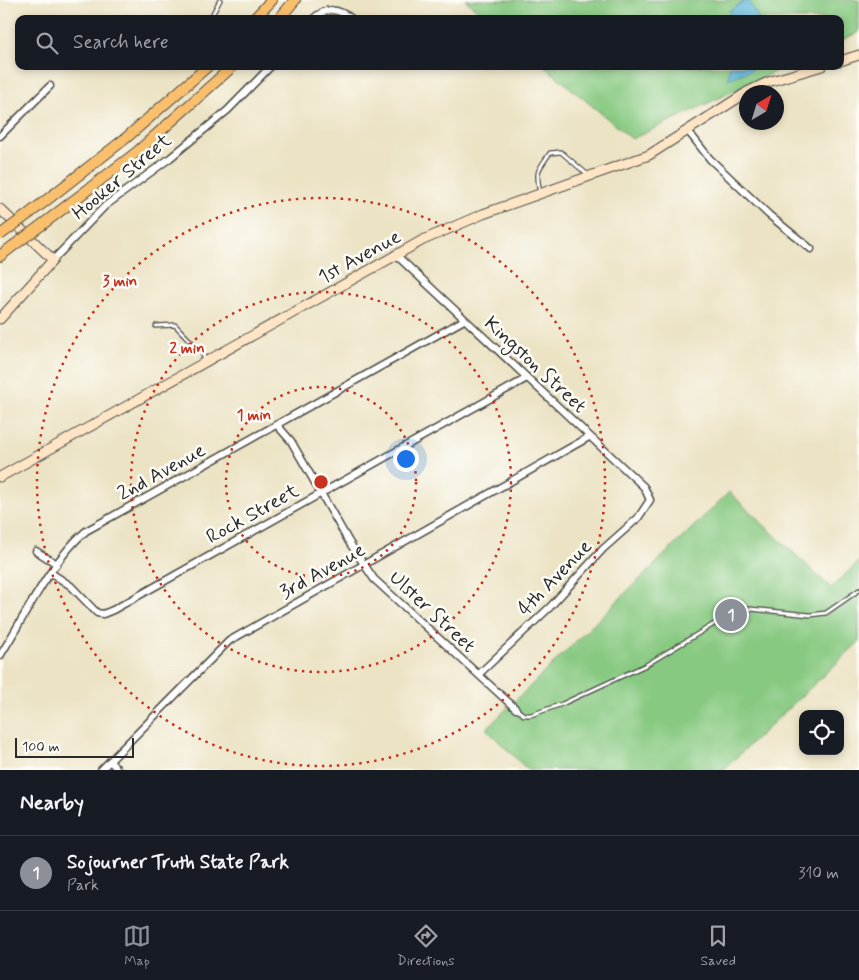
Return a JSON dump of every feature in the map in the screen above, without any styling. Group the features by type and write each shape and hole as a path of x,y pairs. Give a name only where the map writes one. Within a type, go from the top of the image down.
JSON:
{"main road":[{"path":"258,15 272,0"},
{"path":"283,15 296,0"},
{"path":"0,235 126,138 203,70"},
{"path":"0,256 98,184 160,133 229,70"}],"street":[{"path":"318,15 324,11 333,9 347,15"},
{"path":"844,60 859,56"},
{"name":"Hooker Street","path":"0,319 105,206 170,158 228,110 267,70"},
{"name":"1st Avenue","path":"762,85 808,70"},
{"path":"0,136 50,86"},
{"name":"1st Avenue","path":"0,477 207,363 396,254 483,214 648,155 739,98"},
{"path":"688,131 710,159 769,215 811,249"},
{"path":"0,209 53,260"},
{"name":"Kingston Street","path":"396,254 464,320 644,487 649,494 650,500"},
{"name":"2nd Avenue","path":"0,656 56,564 73,541 86,531 464,320"},
{"name":"Rock Street","path":"51,573 71,586 97,613 102,614 113,610 527,378"},
{"name":"Ulster Street","path":"277,426 291,441 364,565 382,588 516,708"},
{"name":"3rd Avenue","path":"101,770 229,640 589,437"},
{"name":"4th Avenue","path":"479,674 638,518 650,500"},
{"path":"36,551 56,564"},
{"path":"110,761 118,770"}],"lane":[{"path":"212,15 220,0"},
{"path":"540,194 537,174 538,167 550,154 562,152 590,177"},
{"path":"156,326 175,325 202,353 207,363"},
{"path":"516,708 524,715 531,715 562,704 646,665 734,612 750,609 810,616 826,613 859,590"}],"green space":[{"path":"465,0 859,0 859,32 844,39 844,15 483,15"},
{"path":"549,70 779,70 747,85 739,85 739,89 632,139"},
{"path":"729,492 831,588 859,561 859,642 723,770 528,770 486,729"}],"water":[{"path":"748,0 757,15 731,15 729,11"},
{"path":"729,70 752,70 728,79"}],"place":[{"name":"Sojourner Truth State Park","path":"731,615"}]}
